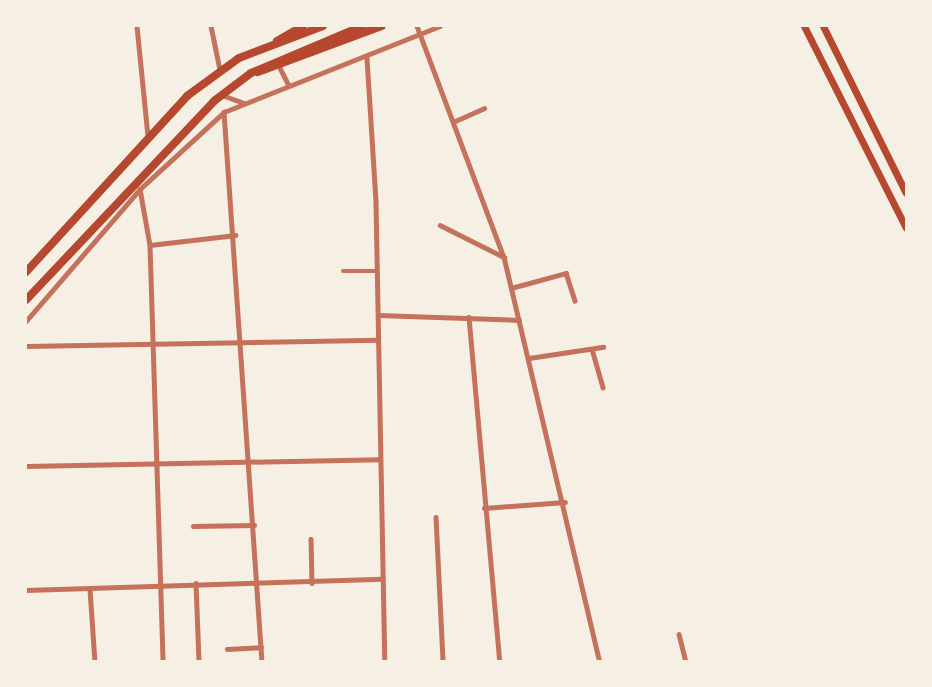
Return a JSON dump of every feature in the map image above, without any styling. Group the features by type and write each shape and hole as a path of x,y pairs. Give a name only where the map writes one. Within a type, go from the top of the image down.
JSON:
{"main road":[{"path":"26,272 148,137 220,70 303,26"},
{"path":"277,41 323,26"},
{"path":"26,300 135,180 222,95 251,73 362,26"},
{"path":"251,73 279,66 382,26"},
{"path":"804,26 906,228"},
{"path":"823,26 906,193"}],"street":[{"path":"137,26 148,137"},
{"path":"211,26 220,70"},
{"path":"417,26 504,257 565,502 600,662"},
{"path":"26,321 140,189 224,112 367,58 440,26"},
{"path":"367,58 377,271 385,662"},
{"path":"279,66 289,86"},
{"path":"222,95 244,104"},
{"path":"453,122 484,108"},
{"path":"224,112 243,344 262,662"},
{"path":"135,180 140,189 150,245 151,347 157,465 158,584 163,662"},
{"path":"440,225 504,257"},
{"path":"150,245 235,235"},
{"path":"343,271 377,271"},
{"path":"512,288 566,273 575,301"},
{"path":"378,315 519,320"},
{"path":"469,317 484,508 500,662"},
{"path":"26,346 151,347 378,340"},
{"path":"529,358 603,347"},
{"path":"592,349 603,387"},
{"path":"26,466 380,459"},
{"path":"484,508 565,502"},
{"path":"436,517 443,662"},
{"path":"193,526 254,525"},
{"path":"311,539 312,583"},
{"path":"26,590 196,583 258,585 382,579"},
{"path":"196,583 199,662"},
{"path":"90,589 95,662"},
{"path":"679,634 686,662"},
{"path":"227,649 261,647"}]}
